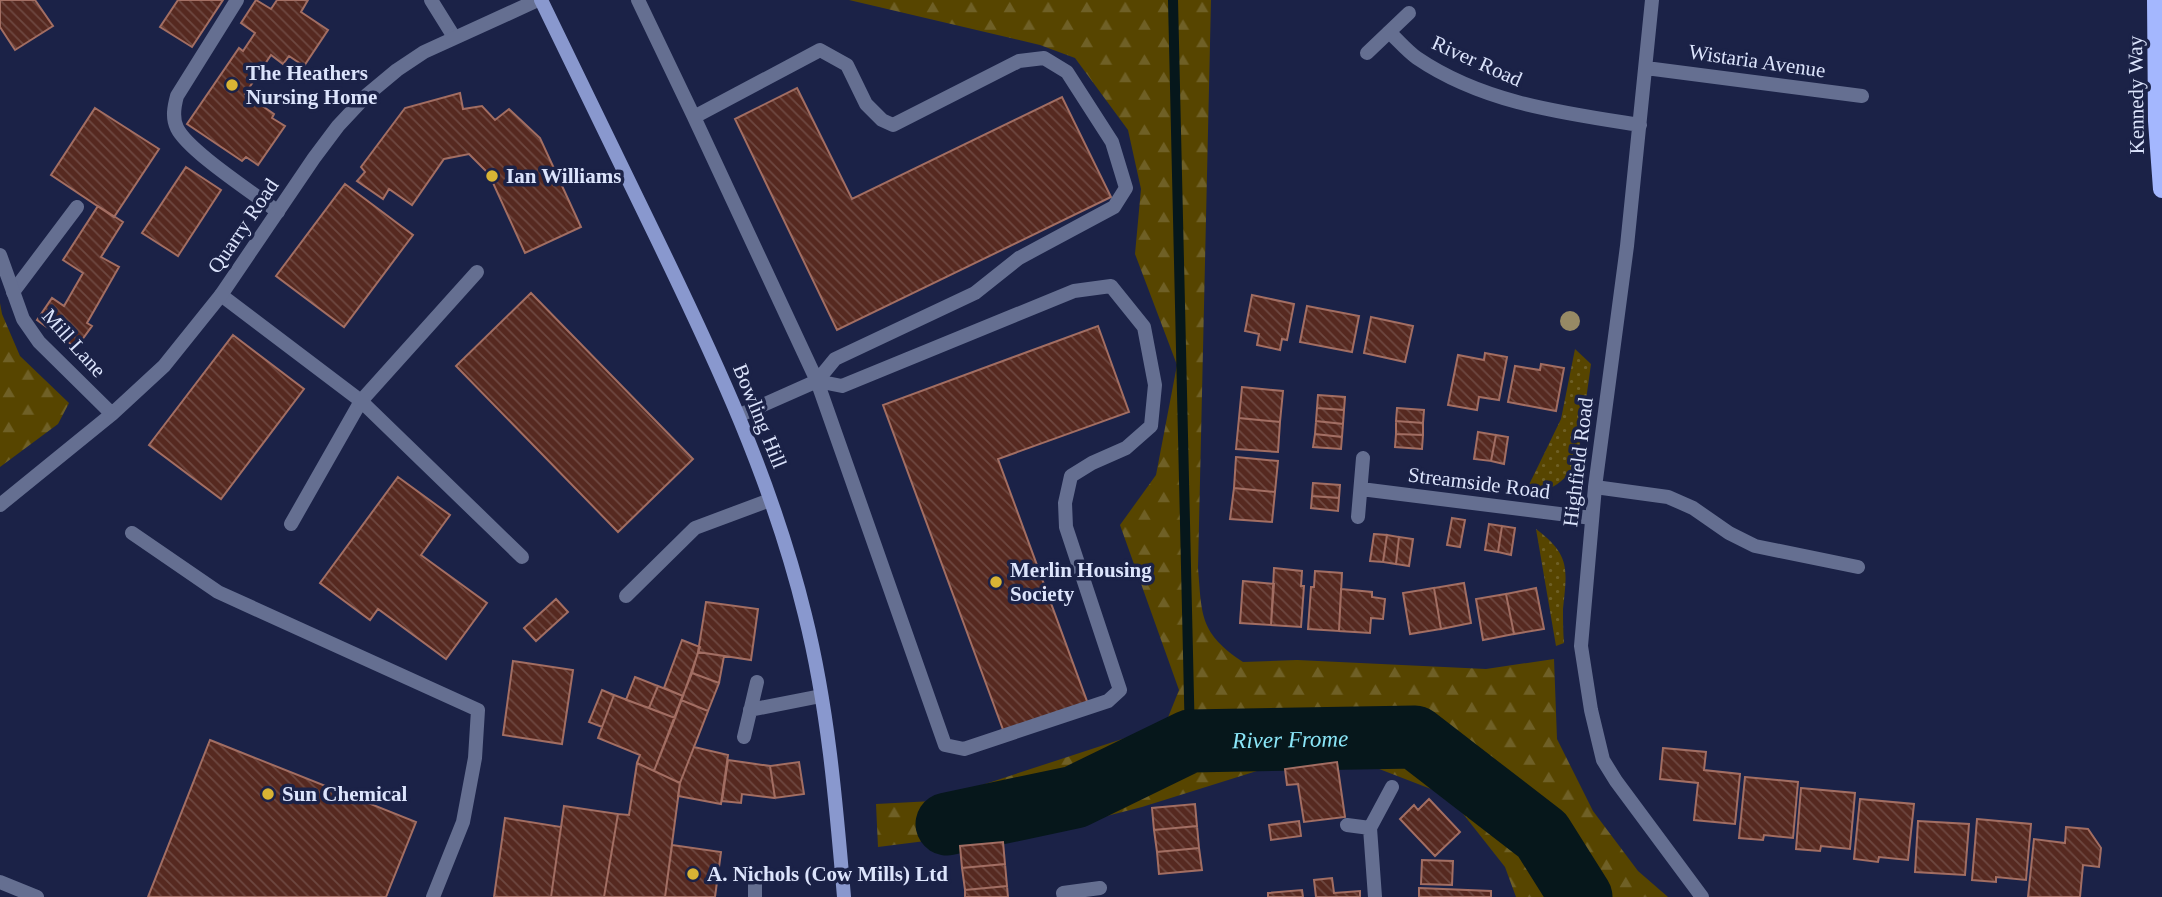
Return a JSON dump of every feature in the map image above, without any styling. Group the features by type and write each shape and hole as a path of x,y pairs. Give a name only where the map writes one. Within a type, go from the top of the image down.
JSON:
{"main road":[{"name":"Bowling Hill","path":"539,0 704,336 740,415 770,500 805,615 821,696 834,791 844,897"},
{"name":"Kennedy Way","path":"2157,0 2157,121 2162,189"}],"street":[{"path":"237,0 177,96 173,109 176,126 187,142 278,212"},
{"path":"431,0 454,37"},
{"name":"Quarry Road","path":"0,505 112,414 164,366 221,295 322,147 368,94 424,52 539,0"},
{"path":"638,0 817,381 945,745 964,750 1108,701 1120,690 1066,527 1065,503 1071,476 1126,448 1151,426 1155,385 1144,327 1111,286 1074,291 842,386 817,381"},
{"name":"Highfield Road","path":"1653,0 1627,246 1595,487 1581,646 1591,710 1603,760 1616,782 1702,897"},
{"path":"1367,53 1409,13"},
{"name":"River Road","path":"1389,32 1415,57 1477,89 1518,104 1640,125"},
{"path":"694,117 820,50 846,65 866,104 882,120 893,125 1020,61 1044,58 1067,72 1112,142 1126,188 1114,207 1019,258 975,293 835,359 817,381 740,415"},
{"name":"Wistaria Avenue","path":"1646,68 1862,96"},
{"path":"13,292 77,206"},
{"name":"Mill Lane","path":"0,255 23,319 39,342 112,414"},
{"path":"291,524 361,401 477,271"},
{"path":"221,295 361,401 522,557"},
{"path":"1358,517 1363,458"},
{"path":"1595,487 1668,497 1693,508 1729,533 1755,546 1858,566"},
{"name":"Streamside Road","path":"1361,489 1592,518"},
{"path":"626,596 695,528 770,500"},
{"path":"132,533 218,592 478,710 475,758 463,822 433,897"},
{"path":"744,737 757,682"},
{"path":"750,710 821,696"},
{"path":"1375,897 1370,828 1392,786"},
{"path":"1347,825 1370,828"},
{"path":"0,882 37,897"},
{"path":"1064,897 1063,893 1101,888"}],"green space":[{"path":"849,0 1211,0 1198,568 1203,612 1211,632 1218,642 1243,662 1297,660 1486,669 1554,659 1557,739 1593,811 1638,871 1668,897 1516,897 1505,867 1449,796 1343,755 1273,766 1091,820 878,847 876,804 933,801 1165,725 1179,690 1120,525 1156,475 1177,365 1135,254 1141,189 1128,130 1075,58 1040,45"},
{"path":"0,303 20,356 69,403 58,424 0,467"},
{"path":"1575,349 1591,364 1578,457 1569,473 1558,484 1543,491 1525,493 1561,419"},
{"path":"1536,529 1556,547 1564,564 1564,643 1556,646"}],"building":[{"path":"0,0 35,0 53,26 15,50 0,27"},
{"path":"178,0 223,0 192,47 160,27"},
{"name":"The Heathers Nursing Home","path":"256,0 271,9 277,0 308,0 301,12 328,30 304,66 289,56 283,64 271,55 245,94 274,114 272,118 285,126 258,165 246,157 242,161 187,124 239,48 243,51 255,33 241,23"},
{"path":"797,88 852,199 1062,97 1111,197 837,330 735,119"},
{"path":"460,93 463,109 482,106 495,120 509,109 540,138 581,227 525,253 489,174 469,154 444,159 412,205 389,189 383,199 357,181 365,172 361,167 405,108"},
{"path":"95,108 159,149 114,217 51,175"},
{"path":"186,167 221,190 178,256 142,233"},
{"path":"345,184 413,235 344,327 276,276"},
{"path":"98,206 123,222 101,257 119,267 87,323 92,326 76,348 37,320 52,298 64,306 83,273 63,260"},
{"path":"531,293 693,459 618,532 456,366"},
{"path":"1252,295 1294,304 1287,340 1282,339 1280,350 1257,345 1259,334 1245,331"},
{"path":"1307,306 1359,316 1352,352 1300,342"},
{"path":"1371,317 1413,326 1405,362 1364,353"},
{"name":"Merlin Housing Society","path":"1098,326 1129,412 998,459 1088,704 1005,735 883,405"},
{"path":"233,335 304,389 221,499 149,445"},
{"path":"1485,353 1507,357 1499,400 1479,397 1477,410 1448,405 1458,355 1484,360"},
{"path":"1541,364 1564,368 1556,411 1508,402 1515,366 1540,370"},
{"path":"1242,387 1283,391 1280,422 1239,418"},
{"path":"1318,395 1345,397 1344,410 1317,408"},
{"path":"1317,408 1344,410 1343,424 1316,421"},
{"path":"1397,408 1424,410 1423,423 1396,421"},
{"path":"1239,418 1280,422 1278,452 1236,449"},
{"path":"1316,421 1343,424 1342,437 1315,434"},
{"path":"1396,421 1423,423 1423,435 1396,434"},
{"path":"1478,432 1496,435 1491,461 1474,459"},
{"path":"1315,434 1342,437 1341,449 1313,447"},
{"path":"1396,434 1423,435 1422,449 1395,447"},
{"path":"1496,435 1508,437 1504,464 1491,461"},
{"path":"1236,457 1278,461 1275,492 1234,488"},
{"path":"398,477 450,515 421,555 487,603 446,659 378,609 370,620 320,583"},
{"path":"1313,483 1340,485 1339,498 1312,496"},
{"path":"1234,488 1275,492 1272,522 1230,519"},
{"path":"1312,496 1339,498 1338,511 1311,508"},
{"path":"1452,518 1465,520 1460,547 1447,545"},
{"path":"1489,524 1502,526 1498,552 1485,550"},
{"path":"1502,526 1515,528 1511,555 1498,552"},
{"path":"1374,534 1387,535 1383,562 1370,561"},
{"path":"1387,535 1399,537 1396,564 1383,562"},
{"path":"1399,537 1413,539 1409,566 1396,564"},
{"path":"1274,568 1302,571 1301,586 1304,586 1301,627 1271,625"},
{"path":"1315,571 1342,573 1339,631 1308,629"},
{"path":"1243,581 1274,584 1271,625 1240,623"},
{"path":"1464,583 1471,623 1441,629 1434,588"},
{"path":"1434,588 1441,629 1410,634 1403,593"},
{"path":"1536,588 1544,629 1514,634 1506,594"},
{"path":"1341,589 1372,592 1372,597 1385,599 1383,619 1371,618 1370,633 1339,631"},
{"path":"1506,594 1514,634 1483,640 1476,599"},
{"path":"556,599 568,612 536,641 524,628"},
{"path":"706,602 758,609 751,660 698,652"},
{"path":"682,640 700,647 683,696 664,688"},
{"path":"698,652 724,656 719,683 692,673"},
{"path":"513,661 573,670 562,744 503,735"},
{"path":"692,673 719,683 708,711 681,700"},
{"path":"635,677 658,686 649,708 626,700"},
{"path":"658,686 683,696 675,718 649,708"},
{"path":"602,690 614,695 602,727 589,722"},
{"path":"614,695 675,718 654,771 637,763 640,755 598,738"},
{"path":"681,700 708,711 680,783 654,771"},
{"name":"Sun Chemical","path":"210,740 416,822 386,897 148,897"},
{"path":"694,747 728,755 721,804 678,796 680,783"},
{"path":"1663,748 1706,752 1704,770 1740,774 1735,824 1694,820 1698,783 1660,779"},
{"path":"728,760 770,766 775,798 742,794 741,803 722,801"},
{"path":"799,762 804,794 775,798 770,766"},
{"path":"1337,762 1345,817 1304,822 1298,784 1287,785 1285,769"},
{"path":"637,763 680,783 665,897 604,897 618,814 629,815"},
{"path":"1745,777 1798,782 1793,838 1764,835 1763,840 1739,838"},
{"path":"1801,788 1855,793 1850,849 1821,846 1820,851 1796,849"},
{"path":"1429,799 1460,832 1435,856 1400,819 1414,805 1418,810"},
{"path":"1860,799 1914,804 1908,860 1879,857 1878,862 1854,859"},
{"path":"1195,804 1197,826 1154,830 1152,808"},
{"path":"564,806 618,814 604,897 551,897"},
{"path":"505,818 561,827 551,897 494,897"},
{"path":"1977,819 2031,824 2026,880 1996,877 1996,882 1972,880"},
{"path":"1299,821 1301,836 1271,840 1269,825"},
{"path":"1918,821 1969,824 1965,875 1915,872"},
{"path":"1197,826 1199,848 1157,852 1154,830"},
{"path":"2066,827 2088,829 2101,848 2099,867 2083,865 2080,897 2028,897 2034,839 2065,843"},
{"path":"1003,842 1005,864 962,868 960,846"},
{"name":"A. Nichols (Cow Mills) Ltd","path":"672,845 721,852 715,897 665,897"},
{"path":"1199,848 1202,870 1159,874 1157,852"},
{"path":"1422,860 1453,861 1452,885 1421,884"},
{"path":"1005,864 1007,886 965,890 962,868"},
{"path":"1332,878 1334,893 1360,891 1360,897 1316,897 1314,880"},
{"path":"1007,886 1008,897 965,897 965,890"},
{"path":"1419,888 1491,891 1491,897 1419,897"},
{"path":"1302,890 1303,897 1268,897 1268,893"}],"waterway":[{"path":"1173,0 1190,741"},
{"name":"River Frome","path":"947,824 1075,797 1190,741 1415,737 1542,835 1581,897"}],"place":[{"name":"The Heathers Nursing Home","path":"232,85"},
{"name":"Ian Williams","path":"492,176"},
{"name":"Merlin Housing Society","path":"996,582"},
{"name":"Sun Chemical","path":"268,794"},
{"name":"A. Nichols (Cow Mills) Ltd","path":"693,874"}]}
